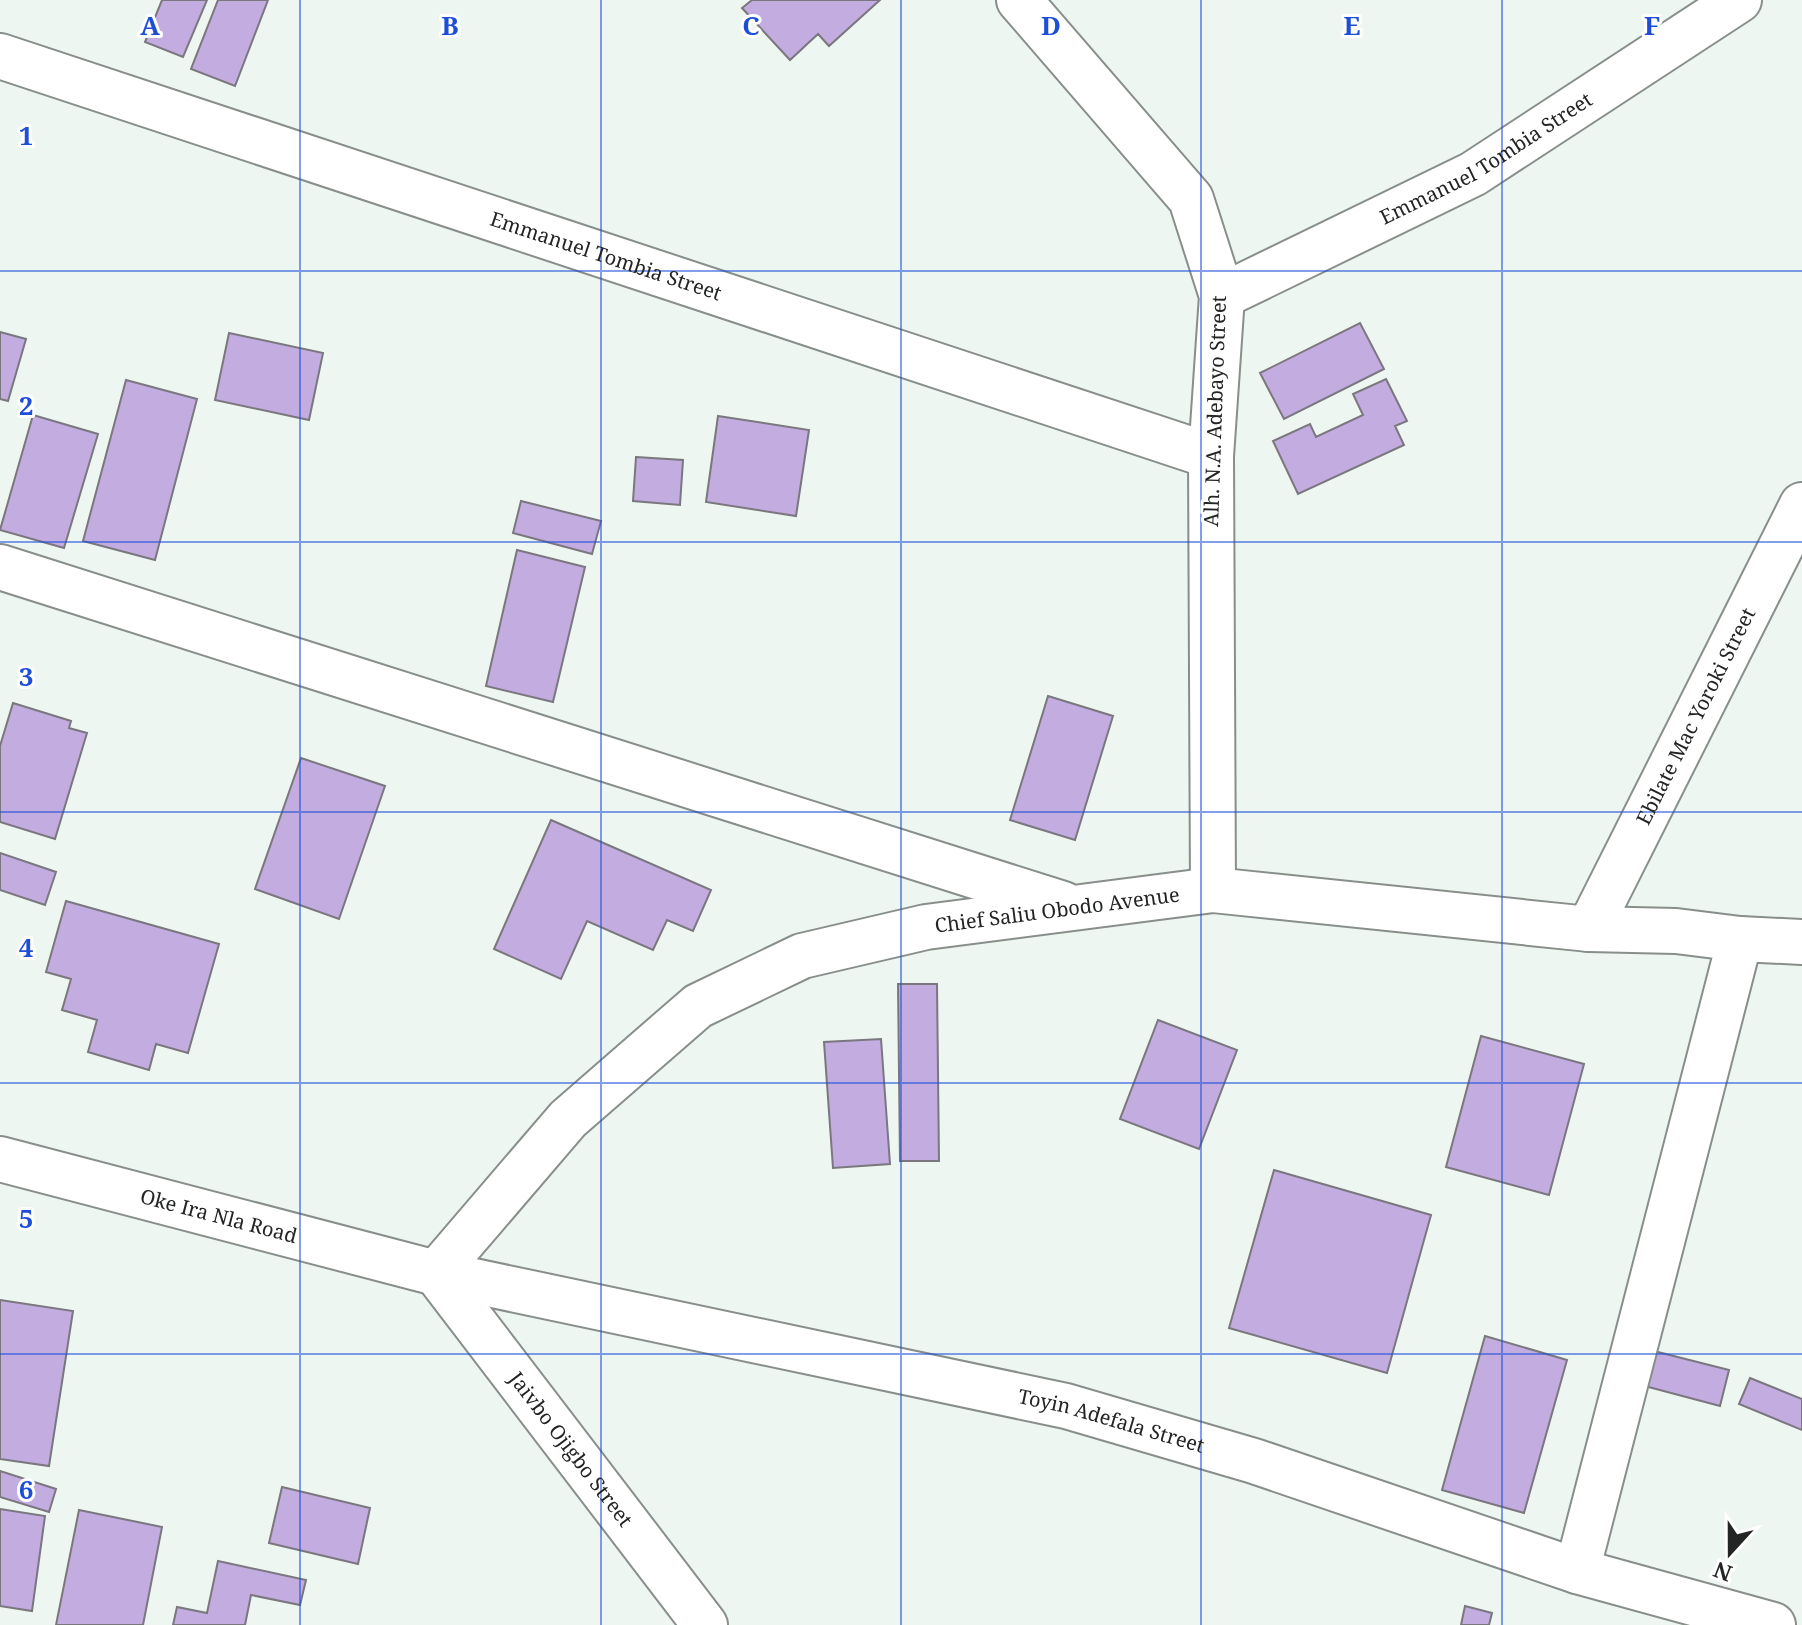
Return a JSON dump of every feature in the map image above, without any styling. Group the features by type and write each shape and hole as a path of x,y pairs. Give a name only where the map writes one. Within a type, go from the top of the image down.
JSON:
{"street":[{"name":"Alh. N.A. Adebayo Street","path":"1019,0 1191,199 1222,296 1211,456 1213,890"},
{"name":"Emmanuel Tombia Street","path":"1222,296 1473,174 1715,6"},
{"name":"Emmanuel Tombia Street","path":"0,56 1211,456"},
{"name":"Ebilate Mac Yoroki Street","path":"1589,929 1802,505"},
{"path":"0,567 1076,908"},
{"name":"Chief Saliu Obodo Avenue","path":"436,1273 568,1119 698,1006 802,956 926,927 1213,890 1589,929 1676,931 1740,939 1802,942"},
{"path":"1577,1571 1740,939"},
{"name":"Oke Ira Nla Road","path":"0,1159 436,1273"},
{"name":"Toyin Adefala Street","path":"436,1273 1066,1406 1254,1461 1577,1571 1773,1625"},
{"name":"Jaivbo Ojigbo Street","path":"436,1273 705,1625"}],"building":[{"path":"162,0 207,0 183,57 145,42"},
{"path":"218,0 268,0 235,86 191,69"},
{"path":"752,0 880,0 829,46 818,34 790,60 742,8"},
{"path":"1360,323 1384,369 1284,419 1260,373"},
{"path":"0,332 26,339 8,401 0,399"},
{"path":"229,333 323,353 309,420 215,400"},
{"path":"1386,379 1407,421 1395,426 1404,445 1298,494 1273,441 1310,424 1316,437 1363,415 1353,394"},
{"path":"126,380 197,399 155,560 83,541"},
{"path":"33,415 98,434 64,548 0,530"},
{"path":"718,416 809,430 796,516 706,502"},
{"path":"636,457 683,460 680,505 633,501"},
{"path":"521,501 601,521 592,554 513,533"},
{"path":"517,550 585,567 553,702 486,686"},
{"path":"1048,696 1113,716 1075,840 1010,820"},
{"path":"13,703 71,721 69,728 87,733 55,839 0,822 0,746"},
{"path":"301,758 385,786 339,919 255,889"},
{"path":"551,820 711,890 693,931 667,920 653,950 587,921 561,979 494,949"},
{"path":"0,853 56,872 45,905 0,890"},
{"path":"66,901 219,944 188,1053 156,1044 149,1070 88,1052 97,1020 62,1010 71,979 46,972"},
{"path":"898,984 937,984 939,1161 900,1161"},
{"path":"1158,1020 1237,1050 1199,1149 1120,1119"},
{"path":"1481,1036 1584,1064 1549,1195 1446,1167"},
{"path":"881,1039 890,1164 833,1168 824,1042"},
{"path":"1274,1170 1431,1215 1387,1373 1229,1328"},
{"path":"0,1300 73,1311 49,1466 0,1459"},
{"path":"1485,1336 1567,1360 1524,1513 1442,1490"},
{"path":"1650,1350 1729,1370 1720,1406 1641,1385"},
{"path":"1750,1378 1802,1399 1802,1430 1739,1404"},
{"path":"0,1471 56,1489 49,1512 0,1497"},
{"path":"282,1487 370,1508 358,1564 269,1543"},
{"path":"0,1509 45,1516 32,1611 0,1606"},
{"path":"79,1510 162,1527 143,1625 56,1625"},
{"path":"218,1561 306,1580 300,1605 251,1595 245,1625 173,1625 177,1607 207,1613"},
{"path":"1465,1606 1492,1613 1489,1625 1461,1625"}]}
